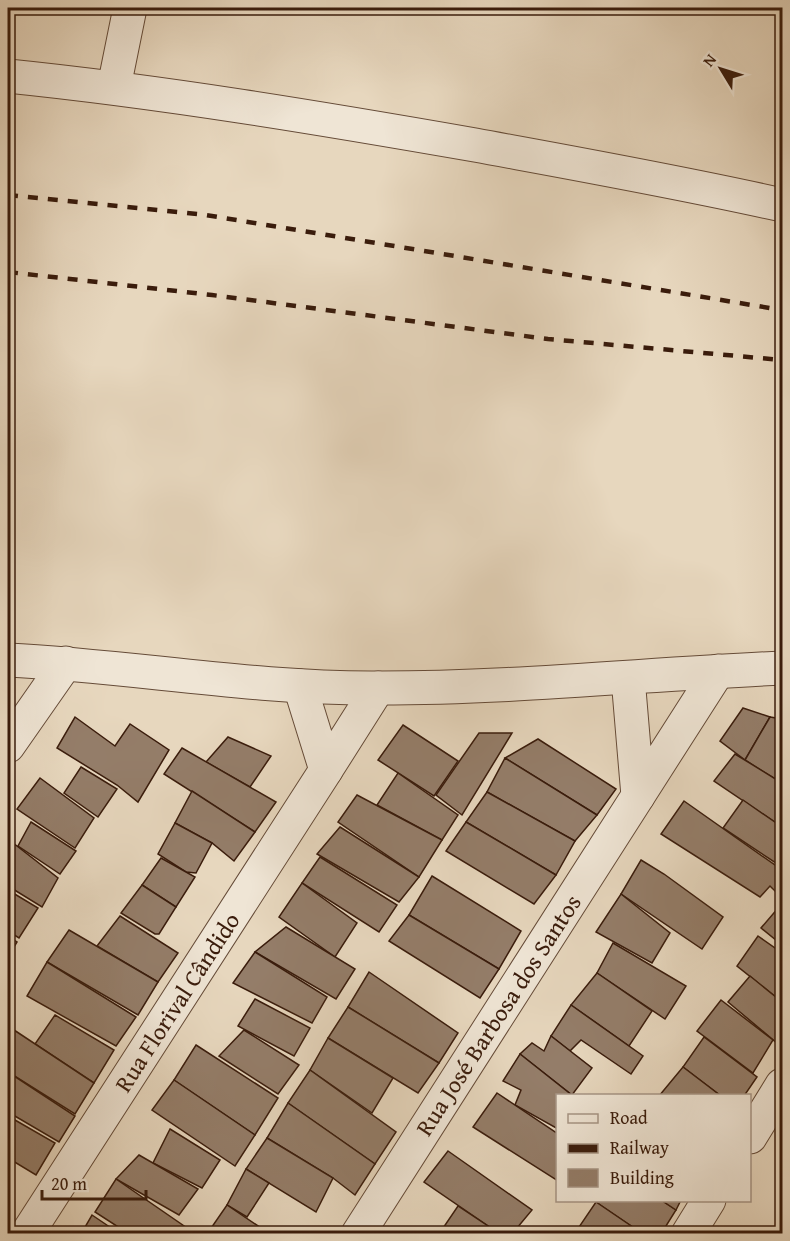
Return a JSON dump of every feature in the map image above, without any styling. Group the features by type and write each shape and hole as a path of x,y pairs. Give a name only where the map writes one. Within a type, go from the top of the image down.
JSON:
{"street":[{"path":"114,87 130,8"},
{"path":"8,76 114,87 381,129 667,180 783,205"},
{"path":"8,660 66,663 300,686 378,688 525,684 783,668"},
{"path":"8,746 66,663"},
{"name":"Rua José Barbosa dos Santos","path":"358,1233 718,671"},
{"path":"628,678 638,796"},
{"path":"300,686 326,770"},
{"name":"Rua Florival Cândido","path":"27,1233 378,688"},
{"path":"751,1135 783,1085"},
{"path":"688,1233 708,1202"}],"building":[{"path":"743,708 770,717 745,760 720,741"},
{"path":"75,717 115,746 130,724 169,750 138,802 117,785 57,748"},
{"path":"770,717 782,719 782,766 775,779 745,760"},
{"path":"403,725 458,761 434,796 378,760"},
{"path":"479,733 512,733 462,815 436,795"},
{"path":"228,737 271,756 250,787 206,762"},
{"path":"538,739 616,789 597,815 505,758"},
{"path":"182,748 276,802 255,832 164,774"},
{"path":"735,754 782,783 782,827 714,781"},
{"path":"505,758 597,815 575,841 487,792"},
{"path":"81,767 117,789 98,817 64,793"},
{"path":"398,773 458,815 442,840 377,805"},
{"path":"40,778 94,818 75,848 17,809"},
{"path":"192,791 255,832 234,861 212,843 175,823"},
{"path":"487,792 575,841 556,875 466,822"},
{"path":"357,795 442,840 419,877 338,822"},
{"path":"743,800 782,827 782,867 723,828"},
{"path":"684,801 782,870 782,887 777,893 770,886 760,897 661,834"},
{"path":"31,822 76,851 60,874 18,846"},
{"path":"466,822 556,875 534,904 446,851"},
{"path":"175,823 212,843 196,873 186,872 158,854"},
{"path":"340,827 419,877 399,902 317,854"},
{"path":"8,839 58,878 42,907 8,886"},
{"path":"320,857 397,905 379,932 302,883"},
{"path":"161,858 195,877 176,907 142,885"},
{"path":"641,860 723,917 702,949 621,894"},
{"path":"432,876 521,931 499,969 409,915"},
{"path":"302,883 357,923 335,957 279,917"},
{"path":"142,885 176,907 159,934 155,934 121,913"},
{"path":"8,890 38,908 19,938 8,931"},
{"path":"621,894 670,933 652,963 596,932"},
{"path":"779,907 782,909 782,945 761,928"},
{"path":"409,915 499,969 480,998 389,941"},
{"path":"120,916 178,953 158,982 97,946"},
{"path":"286,927 355,969 336,999 255,952"},
{"path":"69,930 158,982 138,1015 47,962"},
{"path":"8,936 17,942 8,957"},
{"path":"758,936 782,953 782,1002 737,966"},
{"path":"613,943 686,986 665,1019 597,973"},
{"path":"255,952 327,997 312,1023 233,983"},
{"path":"47,962 136,1017 116,1046 27,996"},
{"path":"369,972 458,1033 439,1063 348,1007"},
{"path":"597,973 652,1011 629,1046 571,1005"},
{"path":"750,976 782,1002 782,1037 778,1044 728,1002"},
{"path":"255,999 310,1028 294,1056 238,1026"},
{"path":"721,1000 773,1040 753,1073 697,1031"},
{"path":"571,1005 643,1056 631,1074 581,1040 570,1051 551,1036"},
{"path":"348,1007 439,1063 418,1093 328,1038"},
{"path":"55,1015 114,1050 94,1083 35,1044"},
{"path":"8,1026 94,1083 75,1114 8,1072"},
{"path":"244,1030 299,1065 278,1094 219,1056"},
{"path":"551,1036 592,1068 573,1094 520,1054 532,1043 544,1051"},
{"path":"704,1037 757,1077 745,1094 718,1094 683,1067"},
{"path":"328,1038 393,1078 372,1113 310,1070"},
{"path":"196,1045 278,1098 255,1135 174,1080"},
{"path":"520,1054 570,1094 556,1094 556,1128 515,1105 521,1090 503,1081"},
{"path":"683,1067 718,1094 661,1094"},
{"path":"310,1070 396,1132 375,1164 288,1103"},
{"path":"8,1072 75,1116 59,1142 8,1112"},
{"path":"174,1080 255,1135 235,1166 152,1110"},
{"path":"497,1093 556,1133 556,1180 473,1127"},
{"path":"288,1103 375,1164 355,1195 333,1178 267,1138"},
{"path":"8,1116 55,1143 36,1175 8,1158"},
{"path":"170,1129 220,1160 202,1188 153,1163"},
{"path":"267,1138 333,1178 316,1212 246,1169"},
{"path":"448,1151 532,1210 512,1234 500,1234 424,1182"},
{"path":"139,1155 198,1189 179,1215 116,1179"},
{"path":"246,1169 269,1183 247,1217 227,1205"},
{"path":"116,1179 187,1228 184,1234 129,1234 95,1212"},
{"path":"596,1202 664,1202 676,1210 661,1234 643,1234"},
{"path":"596,1202 643,1234 587,1234 579,1227"},
{"path":"664,1202 680,1202 676,1210"},
{"path":"227,1205 270,1234 207,1234"},
{"path":"458,1206 500,1234 439,1234"},
{"path":"92,1215 120,1234 81,1234"}],"railway":[{"path":"8,195 206,215 782,310"},
{"path":"8,272 212,295 548,339 782,360"}]}
